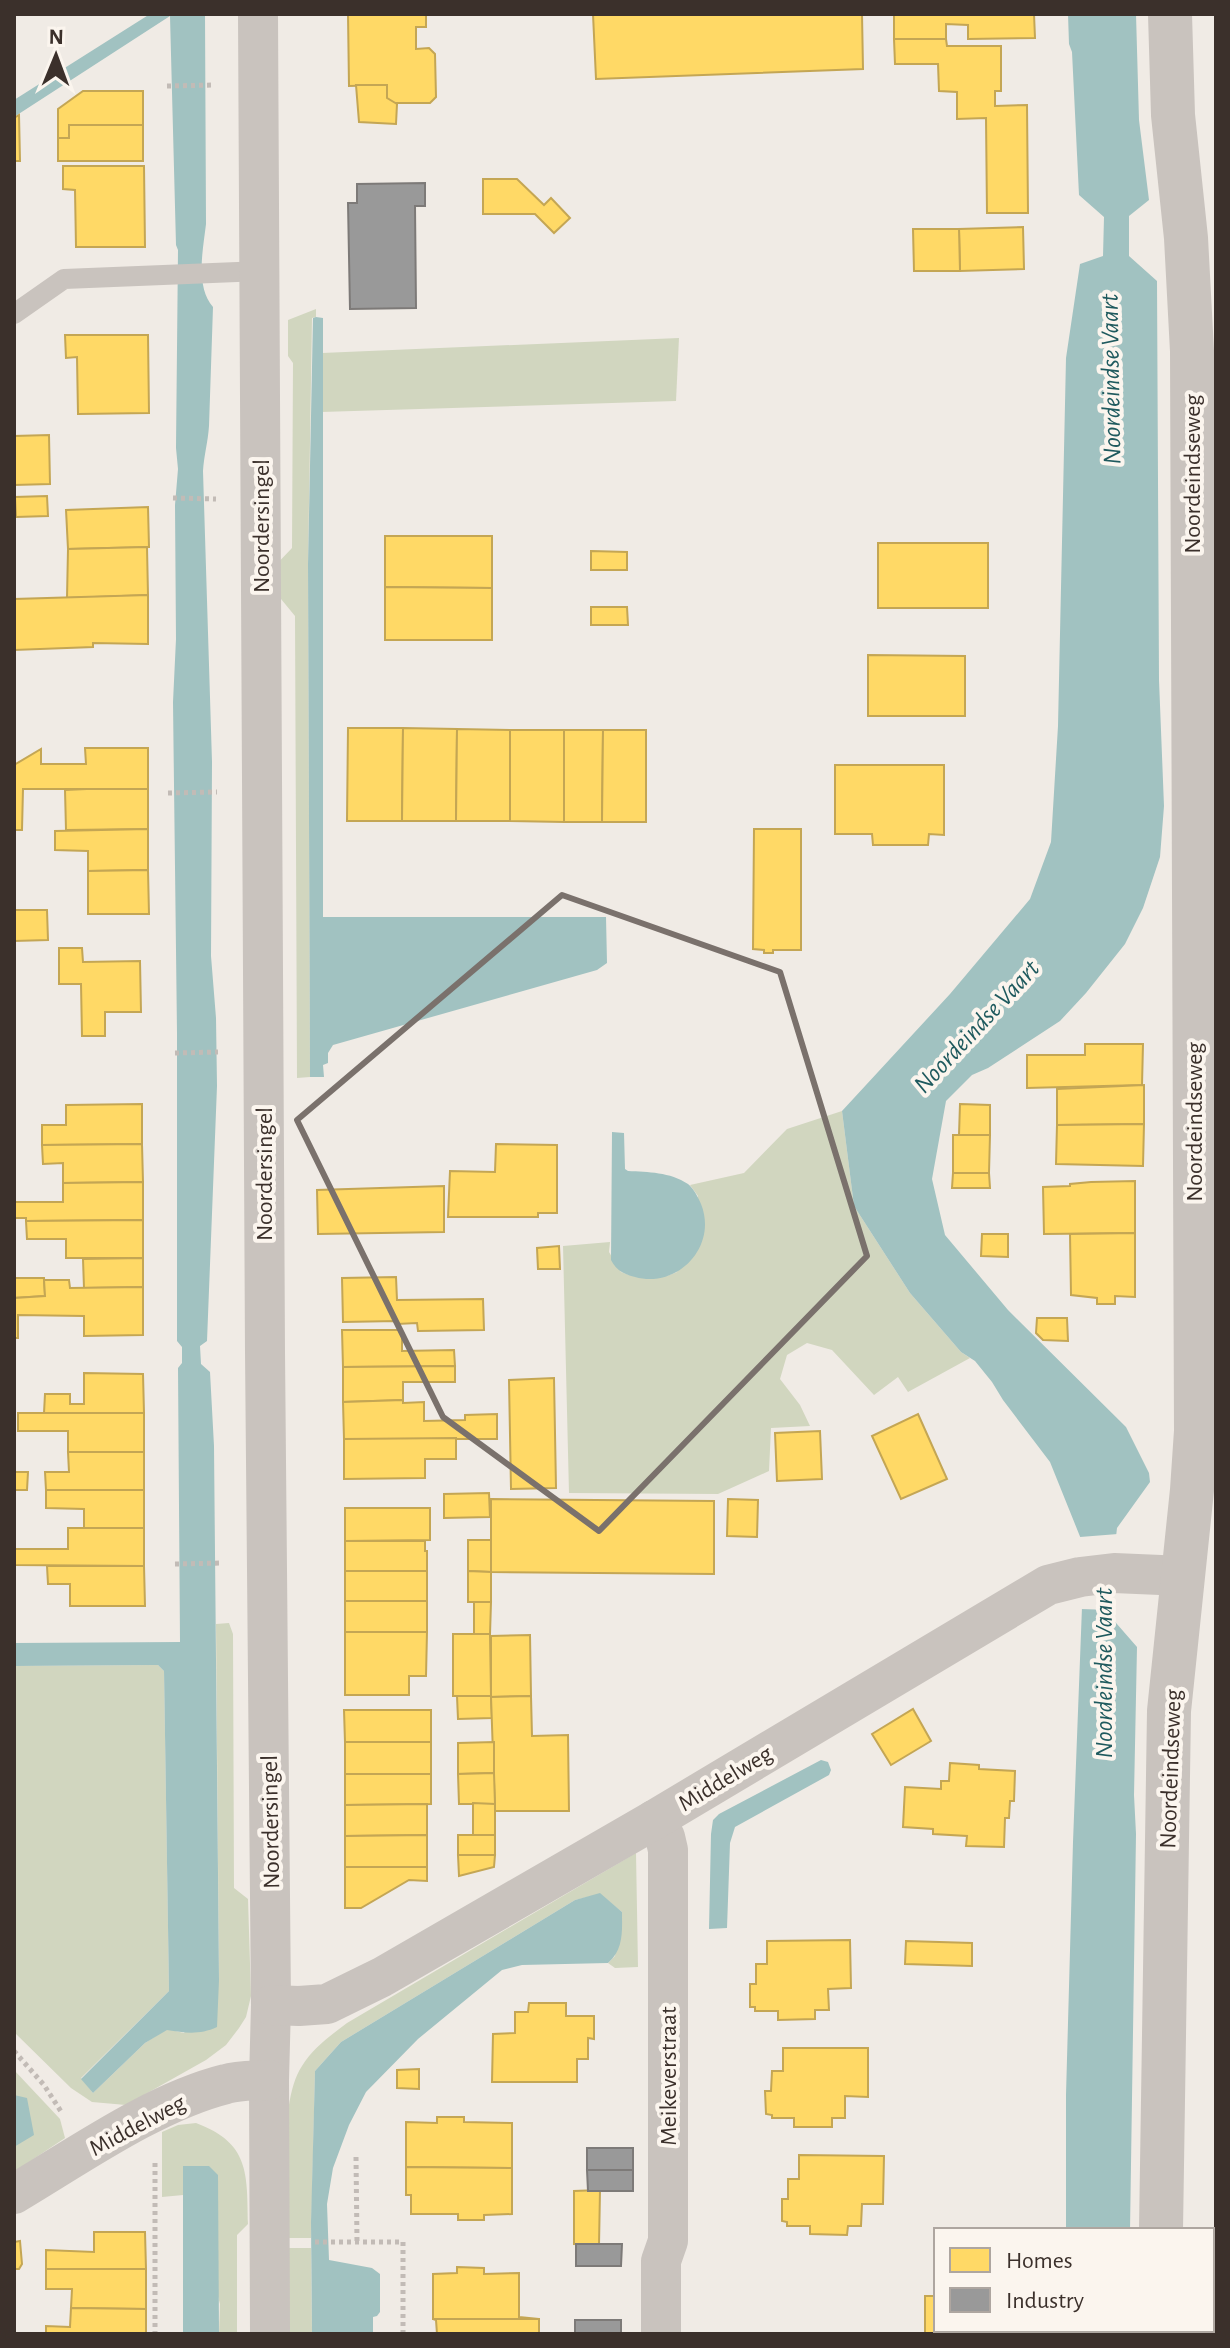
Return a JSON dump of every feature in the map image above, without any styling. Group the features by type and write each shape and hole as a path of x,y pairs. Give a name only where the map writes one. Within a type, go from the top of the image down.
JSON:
{"street":[{"name":"Noordersingel","path":"258,14 271,2005 270,2334"},
{"name":"Noordeindseweg","path":"1161,2228 1169,1711 1206,1339 1204,698 1192,351 1186,238 1173,115 1170,14"},
{"name":"Middelweg","path":"271,2005 327,2004 352,1993 654,1820 1048,1585 1097,1575 1184,1576"},
{"name":"Meikeverstraat","path":"654,1820 665,1837 668,1850 668,2241 661,2261 661,2334"},
{"name":"Middelweg","path":"14,2194 155,2111 188,2096 228,2083 269,2080"}],"lane":[{"path":"14,314 64,279 260,271"}],"path":[{"path":"167,86 218,85"},
{"path":"173,498 206,499"},
{"path":"168,793 216,792"},
{"path":"175,1053 217,1052"},
{"path":"175,1564 221,1563"},
{"path":"14,2051 44,2085 86,2151"},
{"path":"155,2111 155,2334"},
{"path":"356,2157 357,2242"},
{"path":"313,2242 403,2242 403,2334"}],"highlighted area":[{"path":"562,895 780,972 867,1256 599,1531 443,1417 297,1120"}],"green space":[{"path":"316,309 316,317 312,318 308,564 310,1077 297,1078 295,616 272,588 272,569 292,548 293,363 288,356 288,320"},
{"path":"679,338 676,401 321,412 322,353"},
{"path":"842,1111 854,1206 910,1293 961,1352 970,1358 908,1392 898,1377 874,1395 832,1350 807,1343 787,1355 780,1379 800,1405 810,1426 771,1428 769,1471 718,1494 569,1493 563,1246 610,1242 609,1252 621,1272 649,1278 677,1272 698,1196 690,1185 744,1173 787,1129"},
{"path":"229,1623 233,1634 234,1888 248,1899 251,1996 246,2017 226,2045 206,2060 126,2105 92,2102 71,2088 14,2032 14,1666 158,1665 164,1671 169,1991 81,2078 93,2093 145,2043 167,2029 184,2033 219,1980 216,1624"},
{"path":"636,1853 638,1967 615,1968 608,1963 615,1956 622,1912 600,1894 575,1900 341,2042 315,2071 311,2238 287,2238 286,2149 290,2102 294,2082 311,2054 347,2023"},
{"path":"14,2070 60,2119 65,2138 14,2172"},
{"path":"196,2123 227,2140 242,2162 245,2175 248,2224 237,2235 237,2334 219,2334 220,2304 183,2166 183,2195 162,2197 162,2132 178,2125"},
{"path":"287,2248 311,2248 312,2334 287,2334"}],"water":[{"path":"150,14 205,14 206,224 202,278 207,298 213,307 209,426 203,471 212,762 211,956 217,1086 207,1341 200,1346 201,1364 210,1372 214,1446 219,1980 217,2027 192,2033 167,2030 145,2043 93,2093 81,2079 169,1991 164,1671 158,1665 14,1666 14,1643 180,1642 178,1368 182,1363 182,1347 177,1341 173,702 178,469 178,250 170,16 14,117 14,100"},
{"name":"Noordeindse Vaart","path":"1068,14 1136,14 1139,120 1149,200 1129,216 1129,256 1157,281 1159,680 1164,806 1160,857 1143,908 1125,944 1086,993 1060,1021 988,1068 972,1075 946,1101 932,1179 945,1235 1008,1310 1126,1427 1149,1473 1150,1482 1117,1528 1108,1608 1110,1616 1137,1647 1130,2228 1066,2228 1066,2095 1082,1607 1081,1539 1050,1462 975,1361 961,1352 910,1293 854,1206 842,1111 950,994 1030,899 1051,842 1058,726 1066,358 1080,264 1103,256 1104,217 1079,195 1072,52"},
{"path":"313,318 323,318 323,917 606,917 607,963 597,970 333,1045 328,1053 328,1063 323,1065 324,1077 310,1077 308,564"},
{"path":"612,1132 624,1133 625,1169 659,1173 681,1180 692,1188 701,1204 705,1220 699,1249 690,1261 666,1277 651,1279 631,1276 618,1269 611,1260"},
{"path":"821,1760 828,1762 829,1775 735,1827 730,1843 727,1928 709,1929 713,1820"},
{"path":"600,1893 622,1912 619,1946 608,1963 522,1965 502,1970 418,2039 366,2092 349,2125 333,2168 327,2204 329,2260 372,2268 380,2274 380,2312 373,2317 373,2334 312,2334 315,2071 341,2042 575,1900"},
{"path":"14,2095 27,2098 34,2135 14,2147"},
{"path":"183,2166 209,2166 218,2175 219,2334 183,2334"}],"pier":[{"path":"1118,1534 1110,1610 1081,1609 1080,1537"}],"building: Homes":[{"path":"348,14 426,14 426,27 416,27 416,49 429,48 435,54 436,97 430,103 393,103 387,98 387,85 349,86"},
{"path":"593,14 862,14 863,69 596,79"},
{"path":"894,14 1034,14 1035,38 968,39 968,25 946,24 946,39 894,39"},
{"path":"894,39 946,39 947,46 1001,46 1001,91 995,91 995,106 1027,105 1028,213 987,213 986,118 957,119 957,92 939,91 938,64 895,64"},
{"path":"356,85 387,85 387,98 397,104 396,124 359,122"},
{"path":"83,91 143,91 143,125 69,125 69,138 58,138 58,109"},
{"path":"19,115 20,161 14,161 14,118"},
{"path":"69,125 143,125 143,161 58,161 58,138 69,138"},
{"path":"63,166 144,166 145,247 76,247 75,190 63,189"},
{"path":"483,179 517,179 544,205 551,198 570,218 554,233 535,214 483,214"},
{"path":"1023,227 1024,269 960,271 959,229"},
{"path":"913,229 959,229 960,271 914,271"},
{"path":"65,335 148,335 149,413 78,414 77,357 66,358"},
{"path":"49,435 50,484 14,485 14,436"},
{"path":"47,496 48,516 16,517 15,497"},
{"path":"148,507 149,547 68,549 66,510"},
{"path":"385,536 492,536 492,588 385,587"},
{"path":"878,543 988,543 988,608 878,608"},
{"path":"147,547 148,595 67,598 68,549"},
{"path":"591,551 627,552 627,570 591,570"},
{"path":"385,587 492,588 492,640 385,640"},
{"path":"148,595 148,644 93,643 93,647 14,650 14,599"},
{"path":"591,607 627,607 628,625 591,625"},
{"path":"868,655 965,656 965,716 868,716"},
{"path":"348,728 403,728 402,821 347,821"},
{"path":"403,728 457,729 456,821 402,821"},
{"path":"457,729 510,730 510,821 456,821"},
{"path":"510,730 564,730 564,822 510,821"},
{"path":"564,730 603,730 602,822 564,822"},
{"path":"603,730 646,730 646,822 602,822"},
{"path":"85,748 148,748 148,789 23,789 22,830 14,830 14,765 41,749 41,764 86,764"},
{"path":"835,765 944,765 944,835 929,834 928,845 873,845 872,834 835,834"},
{"path":"148,789 148,829 66,830 65,790"},
{"path":"148,829 148,870 88,871 88,851 55,850 55,831"},
{"path":"754,829 801,829 801,950 764,953 764,950 753,949"},
{"path":"148,870 149,914 88,914 88,871"},
{"path":"14,910 47,910 48,940 14,941"},
{"path":"59,948 82,948 83,962 140,961 141,1012 105,1012 105,1036 82,1036 81,984 59,984"},
{"path":"1085,1044 1143,1044 1142,1085 1027,1088 1027,1055 1085,1055"},
{"path":"1144,1085 1144,1124 1057,1125 1057,1089"},
{"path":"142,1104 142,1144 42,1145 42,1125 66,1125 66,1105"},
{"path":"960,1104 990,1105 990,1135 959,1135"},
{"path":"1144,1124 1143,1166 1056,1164 1057,1125"},
{"path":"953,1135 990,1135 989,1173 953,1173"},
{"path":"142,1144 143,1182 63,1183 63,1163 43,1164 42,1145"},
{"path":"496,1144 557,1145 557,1213 538,1213 538,1217 448,1217 450,1171 495,1172"},
{"path":"953,1173 989,1173 990,1188 952,1188"},
{"path":"1135,1181 1135,1233 1044,1234 1043,1187"},
{"path":"143,1182 143,1220 26,1221 26,1218 14,1218 14,1202 63,1202 63,1183"},
{"path":"444,1186 444,1232 318,1234 317,1190"},
{"path":"143,1220 143,1258 66,1258 66,1239 27,1239 26,1221"},
{"path":"1135,1233 1135,1297 1115,1296 1115,1304 1097,1304 1097,1298 1071,1295 1070,1234"},
{"path":"982,1234 1008,1234 1008,1257 981,1256"},
{"path":"559,1246 560,1269 538,1269 537,1248"},
{"path":"143,1258 143,1287 84,1288 83,1259"},
{"path":"396,1277 397,1300 483,1299 484,1330 418,1331 417,1323 343,1322 342,1278"},
{"path":"14,1278 44,1278 45,1296 14,1298"},
{"path":"44,1280 69,1280 70,1288 143,1287 143,1335 84,1336 84,1316 18,1315 18,1338 14,1338 14,1298 45,1296"},
{"path":"1037,1318 1067,1318 1068,1341 1043,1340 1036,1333"},
{"path":"342,1330 402,1330 402,1351 454,1350 455,1366 343,1367"},
{"path":"455,1366 455,1382 403,1382 403,1400 343,1402 343,1367"},
{"path":"84,1373 143,1374 144,1413 44,1413 45,1394 70,1394 70,1404 84,1404"},
{"path":"554,1378 556,1488 511,1489 509,1380"},
{"path":"403,1400 403,1403 424,1402 424,1421 465,1420 465,1415 497,1414 497,1439 344,1439 343,1402"},
{"path":"18,1413 144,1413 144,1452 68,1452 68,1431 18,1431"},
{"path":"918,1414 947,1479 901,1499 872,1436"},
{"path":"820,1431 822,1479 777,1481 775,1433"},
{"path":"456,1438 456,1459 425,1459 425,1478 344,1479 344,1439"},
{"path":"68,1452 144,1452 144,1490 46,1490 45,1472 69,1472"},
{"path":"14,1472 28,1472 27,1490 14,1490"},
{"path":"46,1490 144,1490 144,1528 84,1528 84,1509 46,1508"},
{"path":"489,1493 490,1517 444,1518 444,1494"},
{"path":"491,1499 714,1501 714,1574 491,1572"},
{"path":"728,1499 758,1500 757,1537 727,1536"},
{"path":"345,1508 430,1508 430,1540 345,1541"},
{"path":"68,1528 144,1528 144,1566 14,1565 14,1549 68,1549"},
{"path":"468,1540 491,1540 491,1572 468,1571"},
{"path":"345,1541 425,1541 427,1571 345,1571"},
{"path":"47,1566 144,1566 145,1606 70,1606 70,1584 48,1584"},
{"path":"345,1571 427,1571 427,1601 345,1601"},
{"path":"468,1571 491,1572 491,1602 468,1602"},
{"path":"345,1601 427,1601 427,1632 345,1632"},
{"path":"474,1602 491,1602 490,1634 474,1635"},
{"path":"345,1632 427,1632 426,1676 409,1676 409,1695 345,1695"},
{"path":"453,1634 490,1634 491,1696 453,1696"},
{"path":"530,1635 531,1696 491,1697 491,1636"},
{"path":"457,1696 491,1696 492,1718 458,1719"},
{"path":"531,1696 532,1736 568,1735 569,1811 495,1811 491,1697"},
{"path":"913,1709 931,1741 891,1765 872,1734"},
{"path":"344,1710 431,1710 431,1742 345,1742"},
{"path":"345,1742 431,1742 431,1774 345,1774"},
{"path":"494,1742 494,1773 458,1774 458,1743"},
{"path":"950,1763 979,1765 979,1769 1015,1771 1014,1801 1010,1801 1009,1818 1005,1818 1004,1847 966,1846 967,1836 933,1834 933,1829 903,1827 905,1787 941,1789 941,1781 949,1781"},
{"path":"494,1773 495,1804 459,1804 458,1774"},
{"path":"345,1774 431,1774 431,1804 345,1805"},
{"path":"473,1803 495,1804 495,1835 473,1835"},
{"path":"427,1804 427,1835 345,1836 345,1805"},
{"path":"427,1835 427,1867 345,1867 345,1836"},
{"path":"458,1835 495,1835 495,1855 458,1855"},
{"path":"458,1855 495,1855 494,1867 459,1876"},
{"path":"345,1867 427,1867 427,1881 409,1880 361,1908 345,1908"},
{"path":"850,1940 851,1988 828,1989 829,2010 815,2010 815,2019 778,2020 778,2011 755,2011 755,2007 750,2007 750,1984 756,1984 756,1964 767,1964 767,1941"},
{"path":"906,1941 972,1943 972,1966 905,1964"},
{"path":"529,2003 566,2003 566,2016 594,2016 594,2039 588,2038 588,2059 577,2059 577,2082 492,2082 493,2034 515,2033 515,2012 528,2012"},
{"path":"783,2048 868,2048 868,2097 845,2096 845,2118 832,2118 832,2127 794,2127 794,2118 772,2118 772,2115 766,2114 765,2091 771,2091 772,2071 783,2071"},
{"path":"419,2069 419,2089 397,2088 397,2070"},
{"path":"437,2117 464,2117 464,2122 512,2123 512,2168 406,2167 406,2122 437,2123"},
{"path":"799,2155 884,2156 883,2204 862,2204 861,2226 848,2226 847,2235 810,2234 810,2226 787,2226 787,2222 782,2221 782,2199 788,2199 788,2179 799,2179"},
{"path":"406,2167 512,2168 512,2214 484,2215 484,2220 458,2220 458,2214 411,2214 411,2195 406,2195"},
{"path":"600,2190 599,2245 574,2244 574,2191"},
{"path":"94,2232 145,2232 146,2269 46,2269 46,2250 94,2252"},
{"path":"20,2241 22,2264 19,2269 14,2269 14,2242"},
{"path":"457,2267 484,2268 484,2274 519,2273 519,2317 539,2319 433,2319 433,2274 457,2273"},
{"path":"46,2269 146,2269 146,2309 71,2308 72,2289 46,2289"},
{"path":"925,2296 934,2296 934,2332 978,2332 978,2334 925,2334"},
{"path":"71,2308 146,2309 146,2334 46,2334 46,2326 70,2327"},
{"path":"433,2319 539,2319 539,2334 437,2334 436,2320"}],"building: Industry":[{"path":"425,183 425,206 415,206 416,308 350,309 348,203 357,203 357,184"},
{"path":"587,2148 633,2148 633,2170 587,2170"},
{"path":"587,2170 633,2170 633,2191 588,2191"},
{"path":"576,2244 622,2244 621,2266 576,2266"},
{"path":"575,2320 621,2320 621,2334 575,2334"}]}
